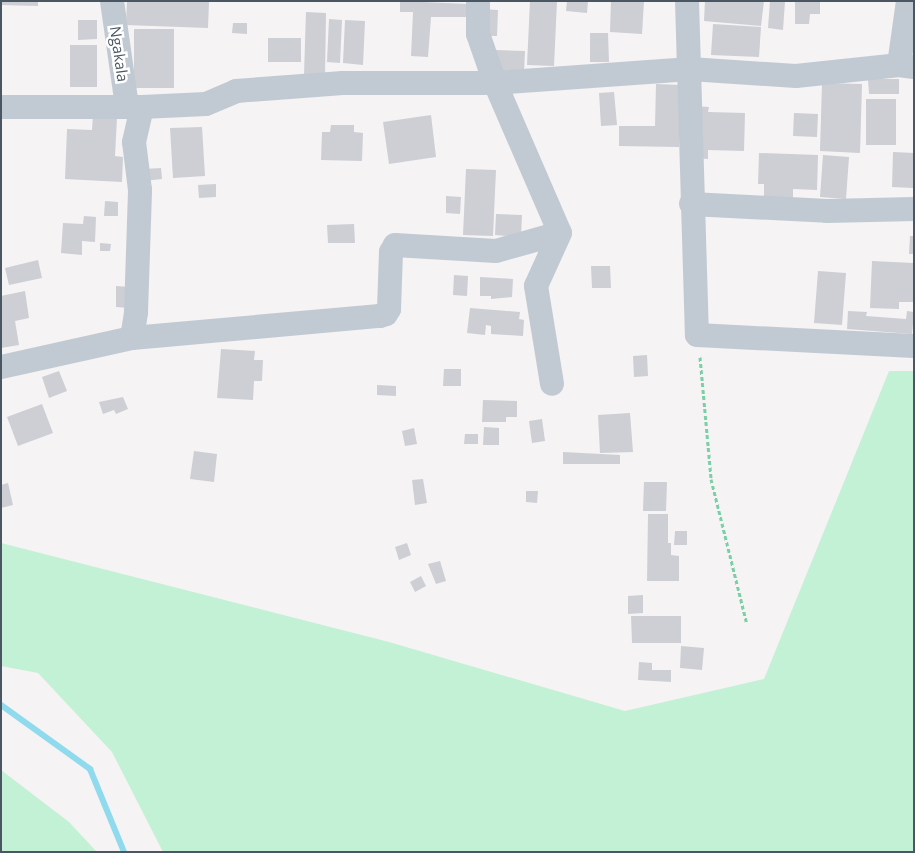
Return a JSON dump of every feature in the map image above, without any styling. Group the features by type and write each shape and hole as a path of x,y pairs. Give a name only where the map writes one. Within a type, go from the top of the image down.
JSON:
{"street":[{"name":"Ngakala","path":"112,1 134,107"},
{"path":"478,1 478,34 495,83 560,233 536,286 552,384"},
{"path":"687,1 690,70 691,204 697,335 914,346"},
{"path":"1,107 134,107 206,104 236,91 343,83 495,83 690,70 796,76 906,66 908,1"},
{"path":"132,338 136,312 140,190 134,142 134,107"},
{"path":"691,204 826,211 914,209"},
{"path":"1,367 132,338 380,316 386,314 389,309 391,252 395,245 496,251 560,233"}],"path":[{"path":"697,335 710,470 747,624"}],"green space":[{"path":"889,371 914,371 914,852 163,852 112,752 38,673 1,666 1,543 389,642 625,711 764,679"},
{"path":"1,770 69,822 97,852 1,852"}],"building":[{"path":"1,1 38,1 38,6 1,5"},
{"path":"127,1 209,2 208,28 126,25"},
{"path":"400,1 468,4 468,17 431,17 428,57 411,56 413,12 400,12"},
{"path":"530,1 557,1 554,66 527,65"},
{"path":"567,1 588,1 587,13 566,11"},
{"path":"611,1 644,1 642,34 610,32"},
{"path":"705,1 764,1 761,26 704,21"},
{"path":"770,1 785,1 783,30 768,28"},
{"path":"795,1 820,1 820,14 810,14 809,24 795,24"},
{"path":"481,9 498,10 497,36 481,36"},
{"path":"306,12 326,13 325,75 304,75"},
{"path":"329,19 342,20 340,63 327,62"},
{"path":"78,20 97,20 97,39 78,40"},
{"path":"345,20 365,21 363,65 343,63"},
{"path":"233,23 247,23 247,34 232,33"},
{"path":"713,24 761,27 759,57 711,55"},
{"path":"134,29 174,29 174,88 134,88"},
{"path":"590,33 608,33 609,62 590,62"},
{"path":"268,38 301,38 301,62 268,62"},
{"path":"70,45 97,45 97,87 70,87"},
{"path":"495,50 525,51 524,72 494,71"},
{"path":"868,79 899,79 899,94 869,94"},
{"path":"822,83 862,84 860,153 820,151"},
{"path":"656,84 680,85 679,147 619,146 619,126 655,126"},
{"path":"614,92 617,125 601,126 599,93"},
{"path":"866,99 896,99 896,145 866,145"},
{"path":"693,106 709,107 708,112 745,113 744,151 708,150 708,159 692,158"},
{"path":"794,113 818,114 817,137 793,136"},
{"path":"93,115 117,117 115,156 123,157 122,182 65,179 67,129 92,130"},
{"path":"431,115 436,157 389,164 383,122"},
{"path":"331,125 354,125 354,132 363,133 362,161 321,160 322,132 330,132"},
{"path":"202,127 205,176 173,178 170,128"},
{"path":"893,152 914,153 914,188 892,187"},
{"path":"759,153 818,155 817,190 793,189 793,198 764,197 764,184 758,184"},
{"path":"823,155 849,157 846,199 820,197"},
{"path":"161,168 162,179 144,181 144,169"},
{"path":"466,169 496,170 493,236 463,235"},
{"path":"216,184 216,197 199,198 198,185"},
{"path":"446,196 461,197 460,214 446,213"},
{"path":"105,201 118,202 118,216 104,216"},
{"path":"496,214 522,215 521,237 495,235"},
{"path":"84,216 96,217 95,242 82,241 82,255 61,253 63,223 83,224"},
{"path":"354,224 355,243 328,243 327,225"},
{"path":"910,236 914,236 914,254 909,254"},
{"path":"100,243 111,244 110,251 100,251"},
{"path":"38,260 42,278 9,285 5,268"},
{"path":"872,261 914,263 914,302 899,302 899,309 870,308"},
{"path":"591,266 610,266 611,288 592,288"},
{"path":"818,271 846,273 842,325 814,323"},
{"path":"454,275 468,276 467,296 453,295"},
{"path":"480,277 513,279 512,297 491,299 491,296 480,296"},
{"path":"116,286 129,287 129,308 116,307"},
{"path":"25,291 29,318 15,321 19,345 1,348 1,296"},
{"path":"470,308 520,312 519,319 524,320 523,336 491,334 491,326 486,325 485,335 467,333"},
{"path":"848,311 867,312 866,316 906,319 907,311 914,312 912,334 847,329"},
{"path":"221,349 255,351 254,360 263,360 262,381 254,381 253,400 217,398"},
{"path":"647,355 648,376 634,377 633,356"},
{"path":"444,369 461,369 461,386 443,386"},
{"path":"59,371 67,391 49,398 42,377"},
{"path":"377,385 396,386 396,396 377,395"},
{"path":"123,397 128,409 116,414 114,410 103,414 99,402"},
{"path":"483,400 517,401 517,417 506,417 506,422 482,422"},
{"path":"42,404 53,433 18,446 7,417"},
{"path":"630,413 633,452 600,453 598,415"},
{"path":"542,419 545,441 532,443 529,421"},
{"path":"484,427 499,428 499,445 483,445"},
{"path":"414,428 417,444 405,446 402,431"},
{"path":"465,434 478,434 478,444 464,444"},
{"path":"194,451 217,454 214,482 190,479"},
{"path":"563,452 620,455 620,464 563,464"},
{"path":"423,479 427,503 415,505 412,480"},
{"path":"644,482 667,482 666,511 643,511"},
{"path":"8,483 13,505 1,508 1,485"},
{"path":"526,491 538,491 537,503 526,502"},
{"path":"648,514 668,514 668,543 671,543 671,555 679,556 679,581 647,581"},
{"path":"675,531 687,531 687,545 674,545"},
{"path":"407,543 411,555 399,560 395,547"},
{"path":"440,561 446,581 436,584 428,564"},
{"path":"421,576 426,586 415,592 410,582"},
{"path":"643,595 643,613 628,614 628,596"},
{"path":"631,616 681,616 681,643 632,643"},
{"path":"681,646 704,648 702,670 680,668"},
{"path":"639,662 652,663 652,670 671,670 671,682 638,680"}],"waterway":[{"path":"1,705 90,769 124,852"}]}
